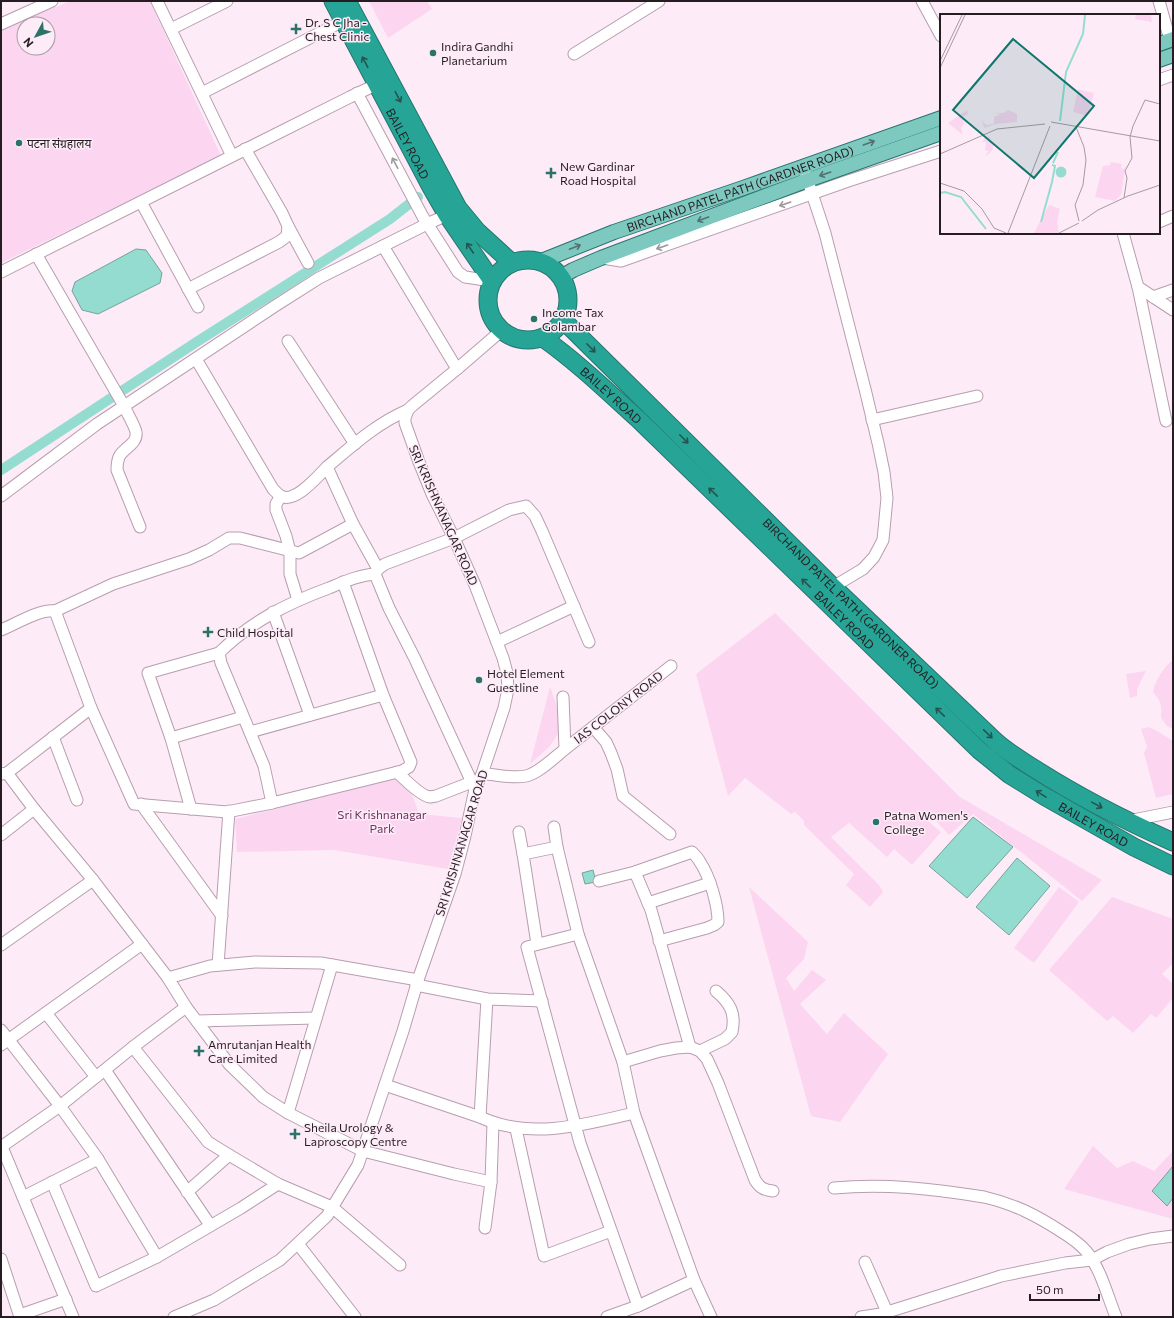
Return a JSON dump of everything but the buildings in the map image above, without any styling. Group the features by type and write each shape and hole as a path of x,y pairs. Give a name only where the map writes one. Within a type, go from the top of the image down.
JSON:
{"highway":[{"name":"BAILEY ROAD","path":"333,1 458,208 476,231 512,263"},
{"name":"BAILEY ROAD","path":"347,1 382,82 447,215 492,281"},
{"path":"521,260 539,262 555,270 561,277 566,290 568,303 567,312 558,328 543,338 534,341 516,339 508,336 495,324 490,316 487,298 492,281 497,273 512,263 521,260"},
{"name":"BIRCHAND PATEL PATH (GARDNER ROAD)","path":"563,320 833,587 1003,748 1055,782 1127,821 1173,842"},
{"name":"BAILEY ROAD","path":"543,338 564,352 638,419 978,750 1010,775 1044,796 1134,847 1173,866"}],"main road":[{"path":"1160,60 1173,55"},
{"name":"BIRCHAND PATEL PATH (GARDNER ROAD)","path":"539,262 614,232 940,118"},
{"name":"BIRCHAND PATEL PATH (GARDNER ROAD)","path":"561,277 578,267 601,258 808,180 940,133"}],"street":[{"path":"1,24 52,1"},
{"path":"157,1 232,156"},
{"path":"171,29 227,1"},
{"path":"574,54 659,1"},
{"path":"922,1 940,34"},
{"path":"1159,1 1168,41"},
{"path":"202,93 344,21"},
{"path":"1160,80 1173,75"},
{"path":"1,272 357,93 382,82"},
{"path":"357,93 425,220 458,272 465,277 492,281"},
{"path":"246,149 308,263"},
{"path":"601,258 621,261 812,194 940,151"},
{"path":"804,167 825,233 872,420 884,472 887,498 883,540 874,557 863,569 833,587"},
{"path":"141,202 198,307"},
{"path":"1,496 122,404 196,359 319,278 383,246 425,220 447,215"},
{"path":"1160,222 1173,216"},
{"path":"188,289 279,242 286,236 288,226"},
{"path":"1126,234 1166,421"},
{"path":"383,246 457,370"},
{"path":"36,254 136,429 137,435 135,440 119,456 117,470 140,527"},
{"path":"1138,287 1173,310"},
{"path":"1153,297 1173,290"},
{"path":"196,359 273,489 281,496 290,497 298,494 355,444 395,416 408,410 457,370 501,330"},
{"path":"288,341 355,444"},
{"path":"872,420 977,396"},
{"name":"SRI KRISHNANAGAR ROAD","path":"174,1317 214,1300 280,1260 327,1216 358,1165 403,1032 417,982 455,874 465,836 473,785 482,774 504,708 508,689 507,673 480,598 454,538 418,462 405,418 408,410"},
{"path":"327,467 376,571 389,608 416,659 473,785 436,796 424,796 397,772"},
{"path":"281,496 276,504 276,510 286,536 290,552 290,574 298,600"},
{"path":"191,809 171,738 148,673 219,653 248,628 273,612 343,582 376,571 385,564 454,538 509,510 526,506 535,516 589,642"},
{"path":"1,630 40,613 55,610 113,584 189,559 209,550 229,538 240,538 290,552 299,553 353,524"},
{"path":"55,610 91,708 134,804 229,811 272,803 397,772 409,767 411,762 383,695 343,582"},
{"path":"497,642 574,606"},
{"path":"273,612 310,715"},
{"path":"219,653 221,663 264,766 272,803"},
{"name":"IAS COLONY ROAD","path":"482,774 527,776 536,771 672,666"},
{"path":"250,732 383,695"},
{"name":"IAS COLONY ROAD","path":"563,697 565,749"},
{"path":"91,708 4,774 93,880 168,978 186,1007 229,1064 263,1097 288,1113 363,1151 491,1182"},
{"path":"171,738 244,717"},
{"path":"593,726 606,742 611,753 617,769 623,796 670,834"},
{"path":"53,737 77,800"},
{"path":"141,804 222,916"},
{"path":"1,835 34,809"},
{"path":"218,965 229,811"},
{"path":"1127,821 1173,812"},
{"path":"554,827 557,847 578,934 623,1062 634,1113 694,1280 711,1317"},
{"path":"518,832 523,854 537,944"},
{"path":"523,854 557,847"},
{"path":"599,881 635,872 692,852 700,862 710,883 718,922 707,928 659,941"},
{"path":"635,872 648,903 695,1049 707,1059 718,1083 755,1180 764,1190 773,1191"},
{"path":"1,945 93,880"},
{"path":"648,903 710,883"},
{"path":"578,934 527,947 580,1143 610,1231 638,1306"},
{"path":"5,1042 142,944"},
{"path":"168,978 218,965 255,962 321,963 417,982 487,999 542,1001"},
{"path":"288,1113 332,965"},
{"path":"623,1062 660,1051 695,1049 725,1039 732,1032 733,1021 731,1009 724,998 716,991"},
{"path":"480,1117 487,999"},
{"path":"73,1317 2,1147 60,1106 186,1007"},
{"path":"46,1012 96,1077"},
{"path":"197,1022 316,1018"},
{"path":"1,1030 5,1042 60,1106 98,1159 157,1257"},
{"path":"134,1047 208,1142 278,1184 332,1208 400,1265"},
{"path":"105,1070 210,1226"},
{"path":"385,1085 480,1117 493,1123 516,1128 548,1129 634,1113"},
{"path":"485,1228 491,1182 493,1123"},
{"path":"516,1128 544,1256 610,1231"},
{"path":"187,1192 229,1155"},
{"path":"23,1197 98,1159"},
{"path":"52,1182 96,1286 157,1257 241,1208 278,1184"},
{"path":"834,1188 860,1185 900,1186 996,1200 1028,1212 1048,1223 1075,1241 1085,1250 1092,1260 1116,1317"},
{"path":"861,1317 887,1312 1001,1276 1065,1263 1092,1260 1107,1252 1129,1244 1173,1236"},
{"path":"298,1244 349,1315"},
{"path":"1,1259 20,1316 66,1299"},
{"path":"865,1262 887,1312"},
{"path":"607,1317 621,1315 694,1280"}],"green space":[{"path":"71,1 150,1 221,156 1,263 1,28 16,22 16,56 56,56 56,16 32,16"},
{"path":"369,1 427,1 432,9 388,38"},
{"path":"775,613 960,797 1102,880 1082,901 973,814 949,835 927,811 923,817 941,832 912,865 894,849 887,857 849,823 831,837 879,885 883,892 870,907 846,885 854,874 804,825 804,821 795,812 791,814 745,778 728,796 696,674"},
{"path":"1173,660 1173,729 1167,726 1161,718 1160,704 1158,698 1153,692 1160,674"},
{"path":"1146,671 1137,689 1137,696 1130,698 1126,674"},
{"path":"550,687 559,712 558,734 549,747 530,764"},
{"path":"1148,727 1158,731 1173,741 1173,794 1156,798 1144,753 1147,747 1141,729"},
{"name":"Sri Krishnanagar Park","path":"406,776 419,814 462,818 448,869 334,850 237,852 235,819"},
{"path":"749,887 808,942 804,959 786,978 794,991 812,970 826,980 800,1004 827,1034 844,1013 888,1054 840,1122 811,1116"},
{"path":"1059,887 1079,902 1034,963 1014,948"},
{"path":"1112,897 1173,919 1173,951 1171,953 1173,955 1173,963 1162,974 1173,984 1173,998 1156,1018 1151,1014 1133,1033 1113,1016 1107,1021 1049,970"},
{"path":"1093,1146 1117,1168 1133,1161 1154,1171 1173,1151 1173,1219 1064,1189"}],"shaded area":[{"path":"136,249 146,250 162,273 160,283 98,314 82,310 72,291 75,282"},
{"path":"973,817 1013,847 967,898 929,866"},
{"path":"1017,858 1050,886 1009,935 976,907"},
{"path":"593,870 596,882 585,884 582,873"},
{"path":"1173,1166 1173,1198 1167,1206 1152,1191"}],"waterway":[{"path":"1,470 195,343 390,219 418,197"}],"place":[{"name":"Dr. S C Jha - Chest Clinic","path":"296,29"},
{"name":"Indira Gandhi Planetarium","path":"433,53"},
{"name":"पटना संग्रहालय","path":"19,143"},
{"name":"New Gardinar Road Hospital","path":"551,173"},
{"name":"Income Tax Golambar","path":"534,319"},
{"name":"Child Hospital","path":"208,632"},
{"name":"Hotel Element Guestline","path":"479,680"},
{"name":"Patna Women's College","path":"876,822"},
{"name":"Amrutanjan Health Care Limited","path":"199,1051"},
{"name":"Sheila Urology & Laproscopy Centre","path":"295,1134"}]}
